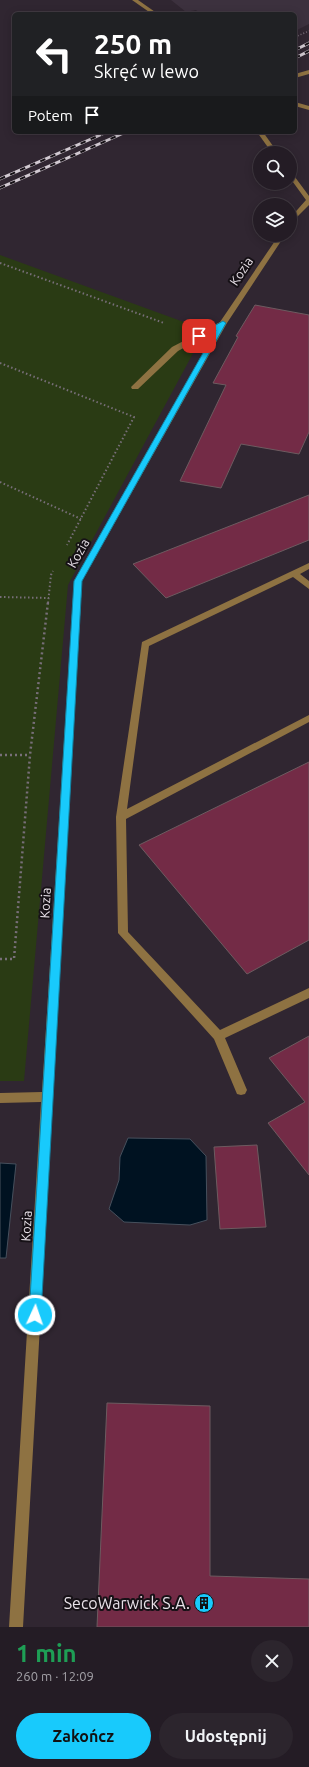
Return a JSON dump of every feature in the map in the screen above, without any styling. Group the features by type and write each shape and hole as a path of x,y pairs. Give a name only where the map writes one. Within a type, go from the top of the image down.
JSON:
{"street":[{"path":"135,0 152,12"},
{"path":"297,75 309,72"},
{"path":"297,105 309,108"},
{"path":"261,134 270,146"},
{"path":"297,184 309,201 297,214"},
{"name":"Kozia","path":"16,1627 78,581 223,323 277,242"},
{"path":"135,387 175,349 223,323"},
{"path":"241,1090 218,1036 123,933 121,817 145,644 309,566"},
{"path":"294,573 309,586"},
{"path":"121,817 309,718"},
{"path":"218,1036 309,993"},
{"path":"0,1098 48,1097"}],"path":[{"path":"297,36 309,31"},
{"path":"0,263 164,323"},
{"path":"0,363 134,417 64,550"},
{"path":"0,482 81,518"},
{"path":"0,959 14,959 30,755 51,575 54,569"},
{"path":"0,598 49,598"},
{"path":"0,755 30,755"}],"shaded area":[{"path":"171,0 309,0 309,24 297,30 297,12 198,12 196,10 186,12"}],"green space":[{"path":"0,255 192,325 197,346 68,585 24,1081 0,1081"}],"water":[{"path":"128,1138 190,1139 206,1156 207,1220 190,1225 124,1222 109,1209 119,1180 120,1157"},
{"path":"0,1163 16,1164 6,1258 0,1258"}],"building":[{"path":"255,305 309,315 309,432 299,454 241,444 221,488 180,481 226,385 213,383 238,337 236,336"},
{"path":"309,495 309,540 166,598 133,564"},
{"path":"309,762 309,940 247,974 139,845"},
{"path":"309,1036 309,1175 268,1123 305,1102 269,1058"},
{"path":"257,1145 266,1227 220,1229 214,1147"},
{"path":"107,1403 210,1406 210,1576 309,1579 309,1627 97,1627"}],"railway":[{"path":"297,49 309,43"},
{"path":"297,57 309,51"},
{"path":"0,179 102,134"},
{"path":"0,188 122,134"}],"place":[{"name":"SecoWarwick S.A.","path":"204,1603"}],"route":[{"path":"35,1315 78,581 223,323 199,336"}]}
